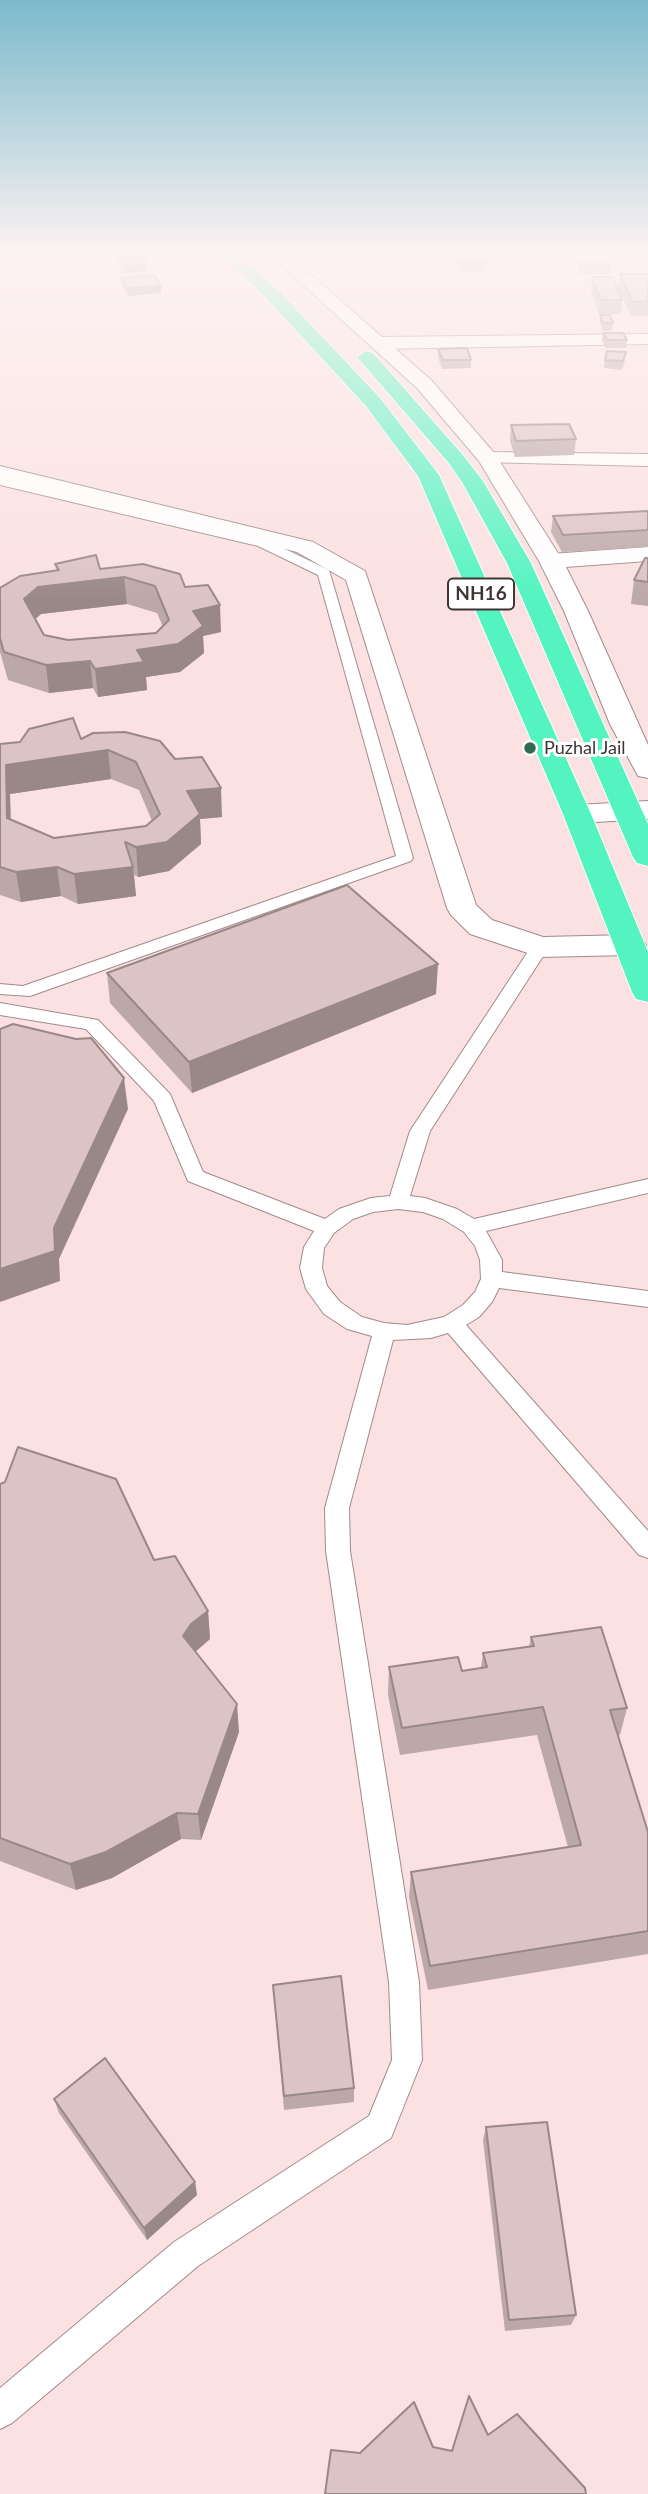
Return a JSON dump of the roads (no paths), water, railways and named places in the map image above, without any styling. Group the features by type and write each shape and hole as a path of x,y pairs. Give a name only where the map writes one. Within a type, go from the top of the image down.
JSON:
{"highway":[{"name":"NH16","path":"342,368 373,402 428,475 577,814 648,992"},
{"name":"NH16","path":"377,368 472,481 519,563 638,811 648,857"}],"street":[{"path":"407,368 488,458 551,561 576,611 623,723 648,770"},
{"path":"488,458 648,460"},
{"path":"0,472 305,547 357,576 462,908 481,927 540,947 630,945"},
{"path":"551,561 648,554"},
{"path":"577,814 638,811"}],"lane":[{"path":"0,481 261,543 324,573 405,858 24,992 0,989"},
{"path":"398,1202 420,1131 540,947"},
{"path":"0,1009 92,1024 163,1098 195,1176 327,1228"},
{"path":"471,1227 648,1186"},
{"path":"398,1202 425,1205 450,1213 471,1227 484,1242 491,1260 492,1279 484,1296 471,1311 452,1323 431,1330 407,1333 384,1331 355,1323 332,1308 317,1289 311,1268 314,1247 327,1228 346,1214 398,1202"},
{"path":"492,1279 648,1299"},
{"path":"452,1323 648,1548"},
{"path":"0,2411 186,2254 380,2127 407,2060 404,1982 340,1564 337,1508 384,1331"}],"place":[{"name":"Puzhal Jail","path":"530,748"}]}
